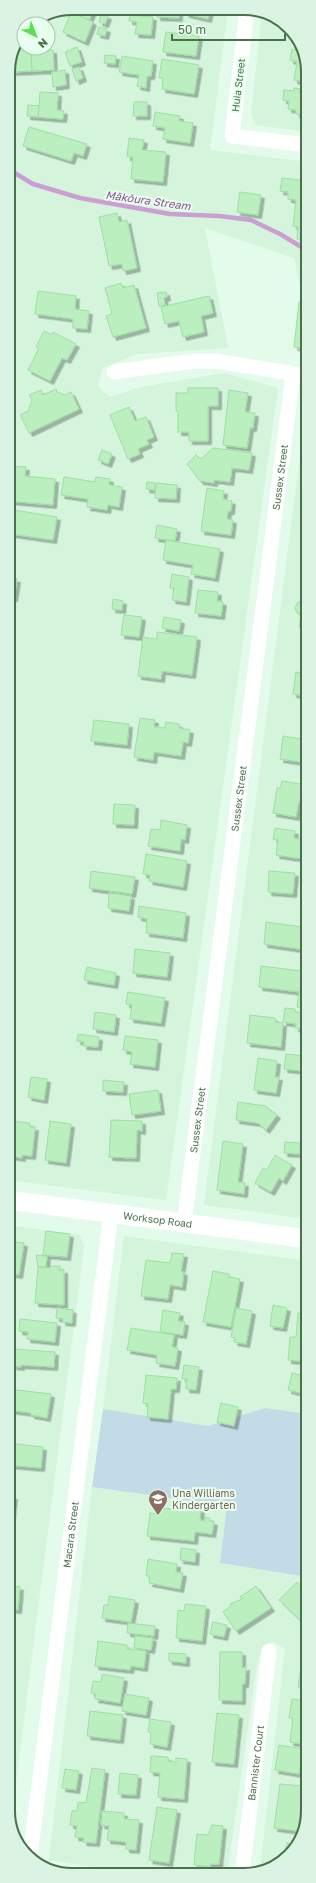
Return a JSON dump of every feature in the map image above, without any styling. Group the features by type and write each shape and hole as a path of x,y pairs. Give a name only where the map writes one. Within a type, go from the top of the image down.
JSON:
{"street":[{"name":"Huia Street","path":"246,15 232,136 301,144"},
{"path":"114,372 186,362 216,361 301,375"},
{"name":"Sussex Street","path":"184,1224 293,374"},
{"name":"Worksop Road","path":"15,1201 301,1238"},
{"name":"Macara Street","path":"31,1851 111,1213"},
{"name":"Bannister Court","path":"243,1868 269,1651"}],"shaded area":[{"path":"227,15 210,150 301,161 301,286 294,258 205,228 228,348 137,354 103,368 98,384 100,388 110,397 141,387 224,373 278,388 166,1200 15,1181 16,61 17,56 56,56 56,17 61,16"},
{"path":"261,18 282,29 297,50 301,68 301,131 256,125 251,115"},
{"path":"301,448 301,1218 204,1205"},
{"path":"15,1226 80,1235 84,1247 15,1790"},
{"path":"124,1236 301,1260 301,1413 265,1408 208,1426 103,1409"},
{"path":"265,1408 301,1413 301,1576 220,1563 227,1506 92,1487 103,1409 208,1426"},
{"path":"92,1487 227,1506 220,1563 301,1576 301,1811 297,1833 287,1849 279,1856 261,1865 285,1649 272,1641 266,1646 258,1658 228,1868 100,1868 49,1860"}],"building":[{"path":"70,15 78,15 93,22 85,42 63,32"},
{"path":"78,15 91,15 89,20"},
{"path":"101,15 108,16 105,24 99,22"},
{"path":"130,15 153,17 151,35 135,34 137,22 129,21"},
{"path":"157,15 179,15 179,18 157,17"},
{"path":"190,15 209,15 208,19"},
{"path":"99,27 107,29 105,36 97,34"},
{"path":"166,32 199,36 196,56 163,52"},
{"path":"77,47 82,62 70,66 65,52"},
{"path":"292,49 297,50 301,68 301,81 294,80 297,62 290,60"},
{"path":"105,55 116,56 115,64 104,63"},
{"path":"17,56 31,56 32,71 15,72"},
{"path":"31,56 53,56 54,70 32,71"},
{"path":"122,56 153,61 151,76 147,76 146,88 137,86 139,75 119,72"},
{"path":"162,59 199,65 194,94 162,89 163,78 159,78"},
{"path":"79,67 83,78 76,81 72,69"},
{"path":"65,70 66,85 53,87 52,72"},
{"path":"294,88 300,89 301,114 296,114 296,110 288,109 289,101 283,100 284,90 294,91"},
{"path":"40,92 58,93 57,110 64,111 63,119 38,117"},
{"path":"134,102 147,102 147,116 133,116"},
{"path":"28,105 39,106 38,117 27,116"},
{"path":"155,112 180,116 179,121 193,123 190,143 163,139 165,128 153,126"},
{"path":"29,127 87,144 83,156 74,153 71,161 23,146"},
{"path":"129,138 144,140 142,150 166,152 163,182 131,179 133,157 127,157"},
{"path":"282,178 301,180 301,239 297,239 298,227 293,226 296,200 288,199 288,192 280,191"},
{"path":"240,192 261,195 258,215 237,212"},
{"path":"117,213 119,222 127,220 137,268 123,271 122,264 109,266 99,217"},
{"path":"121,283 123,288 134,285 146,328 113,337 106,316 112,314 105,288"},
{"path":"38,291 76,296 75,309 89,311 87,329 73,328 73,319 35,314"},
{"path":"166,292 167,297 164,298 165,305 159,306 157,293"},
{"path":"209,296 213,313 201,316 204,332 183,337 179,321 165,324 161,307"},
{"path":"299,302 301,302 301,348 294,347"},
{"path":"44,331 52,335 53,332 76,344 67,360 62,358 50,381 28,370 39,348 36,347"},
{"path":"188,388 218,388 218,406 208,406 208,441 189,441 189,432 178,432 176,393 188,393"},
{"path":"56,389 57,392 65,395 71,392 79,409 29,433 20,415 28,411 32,400 29,395 41,390 43,395"},
{"path":"229,390 248,393 245,412 255,413 253,428 250,428 247,448 223,445"},
{"path":"129,407 135,421 146,417 154,437 147,440 149,444 138,449 140,454 128,459 110,415"},
{"path":"213,448 252,453 249,470 232,468 230,482 214,480 214,483 200,481 187,464 196,455 201,459"},
{"path":"102,450 112,454 108,464 98,460"},
{"path":"15,466 26,467 25,476 55,479 53,505 15,502"},
{"path":"64,477 95,482 96,477 110,479 109,485 122,487 119,507 108,505 107,510 87,507 88,499 61,495"},
{"path":"147,482 155,483 155,490 146,489"},
{"path":"156,483 177,485 176,499 155,498"},
{"path":"207,488 224,491 223,499 232,501 231,511 228,511 227,519 233,520 231,535 201,531"},
{"path":"15,510 57,517 53,540 15,535"},
{"path":"157,525 177,529 175,541 155,538"},
{"path":"166,540 220,549 215,578 191,574 193,565 163,560"},
{"path":"172,574 189,577 186,602 172,600 174,588 170,588"},
{"path":"15,579 17,579 15,592"},
{"path":"198,590 218,592 217,601 223,602 221,616 195,613"},
{"path":"113,599 123,601 122,610 112,609"},
{"path":"301,601 301,614 297,613 295,608 298,602"},
{"path":"301,614 301,627 299,627"},
{"path":"124,615 142,617 139,637 121,635"},
{"path":"164,617 181,620 179,631 162,628"},
{"path":"157,632 197,637 192,675 162,671 161,679 138,676 143,637 157,639"},
{"path":"296,672 301,673 301,695 293,694"},
{"path":"140,718 155,720 154,727 165,728 166,722 179,724 179,728 190,730 188,743 183,742 181,756 154,752 153,760 134,757"},
{"path":"94,720 129,724 127,745 91,741"},
{"path":"283,736 301,739 301,762 280,759"},
{"path":"282,781 301,784 301,802 299,801 296,817 273,813 277,788 280,788"},
{"path":"114,804 135,805 134,825 113,824"},
{"path":"161,820 187,825 185,840 181,839 180,851 148,846 151,829 160,830"},
{"path":"275,828 295,831 294,838 301,839 301,859 276,855 278,840 273,839"},
{"path":"146,854 187,861 183,887 149,881 150,875 143,874"},
{"path":"91,871 135,877 132,894 89,888"},
{"path":"269,871 295,873 293,894 268,892"},
{"path":"109,893 131,896 129,911 108,908"},
{"path":"139,906 186,913 183,938 146,933 147,919 138,917"},
{"path":"266,922 301,927 301,949 264,944"},
{"path":"135,949 170,953 167,977 133,973"},
{"path":"261,966 301,971 300,992 259,987"},
{"path":"87,967 116,973 114,985 84,980"},
{"path":"128,992 165,998 161,1023 130,1019 132,1005 126,1004"},
{"path":"299,992 301,992 301,1008 297,1007"},
{"path":"285,1008 295,1009 295,1012 301,1013 301,1029 295,1028 296,1024 283,1022"},
{"path":"95,1012 116,1015 114,1032 93,1029"},
{"path":"250,1015 275,1018 275,1022 283,1023 281,1047 247,1043"},
{"path":"78,1034 99,1037 98,1047 83,1046 84,1042 77,1041"},
{"path":"125,1036 158,1040 155,1067 130,1064 132,1052 123,1050"},
{"path":"286,1054 301,1056 301,1071 284,1069"},
{"path":"258,1058 277,1061 275,1077 279,1077 276,1093 254,1090"},
{"path":"31,1077 47,1079 44,1100 28,1097"},
{"path":"103,1080 124,1082 123,1092 103,1091"},
{"path":"158,1090 161,1111 132,1115 129,1094"},
{"path":"238,1102 265,1106 277,1115 266,1130 258,1123 236,1120"},
{"path":"111,1120 142,1121 142,1131 137,1130 136,1158 109,1157"},
{"path":"50,1121 71,1124 66,1163 45,1160"},
{"path":"15,1122 30,1123 30,1127 35,1127 32,1156 22,1155 22,1158 15,1157"},
{"path":"223,1141 243,1144 238,1182 245,1183 244,1194 217,1190"},
{"path":"285,1142 300,1143 300,1154 284,1153"},
{"path":"275,1155 292,1165 283,1181 279,1178 271,1192 255,1183 263,1168 267,1170"},
{"path":"46,1231 70,1234 67,1257 43,1255"},
{"path":"15,1242 24,1243 19,1275 15,1274"},
{"path":"172,1253 184,1254 181,1272 184,1272 182,1287 170,1285 168,1299 141,1296 146,1260 170,1263"},
{"path":"36,1255 47,1256 46,1267 38,1267"},
{"path":"52,1266 60,1266 59,1270 64,1270 64,1305 35,1303 38,1267 51,1268"},
{"path":"213,1271 229,1274 229,1277 240,1279 231,1327 203,1322"},
{"path":"273,1305 287,1308 283,1328 270,1326"},
{"path":"57,1308 73,1310 72,1323 62,1322 63,1319 56,1318"},
{"path":"236,1308 252,1311 246,1344 234,1342 235,1338 231,1337"},
{"path":"163,1310 180,1313 178,1321 185,1322 183,1335 160,1332"},
{"path":"298,1313 301,1313 301,1361 288,1360 290,1337 296,1337"},
{"path":"20,1319 57,1323 55,1342 27,1339 28,1332 19,1331"},
{"path":"131,1328 174,1335 172,1347 178,1348 175,1366 156,1363 157,1355 127,1350"},
{"path":"15,1349 55,1352 54,1367 21,1365 21,1367 15,1366"},
{"path":"184,1365 199,1367 196,1390 186,1389 187,1379 182,1379"},
{"path":"292,1373 301,1375 301,1393 288,1390"},
{"path":"146,1375 177,1378 176,1389 171,1389 168,1419 147,1417 148,1404 143,1403"},
{"path":"15,1390 51,1394 47,1418 31,1415 31,1413 15,1411"},
{"path":"221,1403 238,1407 234,1426 217,1422"},
{"path":"15,1444 43,1447 41,1468 15,1466"},
{"path":"172,1503 182,1504 182,1507 201,1509 200,1520 205,1521 206,1517 210,1518 210,1521 214,1522 212,1534 195,1532 194,1541 147,1536 150,1513 159,1514 160,1508 172,1509"},
{"path":"181,1548 196,1550 195,1562 180,1560"},
{"path":"148,1559 177,1564 176,1572 183,1573 180,1589 149,1583 150,1576 146,1576"},
{"path":"297,1582 301,1586 301,1621 279,1600"},
{"path":"15,1586 20,1587 18,1610 15,1610"},
{"path":"256,1586 271,1608 236,1631 223,1612 231,1606 230,1604 242,1599 240,1597"},
{"path":"109,1596 135,1600 131,1622 102,1618 104,1605 108,1605"},
{"path":"185,1604 206,1606 202,1641 176,1638 178,1610 184,1611"},
{"path":"213,1622 227,1625 224,1637 210,1634"},
{"path":"128,1623 155,1626 154,1636 127,1633"},
{"path":"135,1636 153,1638 151,1650 134,1648"},
{"path":"98,1641 127,1645 127,1649 146,1651 144,1668 131,1666 130,1670 95,1666"},
{"path":"220,1652 242,1652 242,1668 246,1667 245,1684 242,1684 242,1701 219,1700"},
{"path":"169,1653 186,1654 186,1663 169,1661"},
{"path":"301,1666 301,1687 298,1687"},
{"path":"102,1674 124,1678 120,1703 95,1699 96,1694 91,1693 93,1681 101,1682"},
{"path":"125,1694 149,1698 146,1715 122,1711"},
{"path":"292,1699 301,1700 301,1744 290,1742 293,1718 289,1718"},
{"path":"90,1711 123,1715 120,1740 87,1736"},
{"path":"217,1713 239,1715 234,1764 212,1762"},
{"path":"150,1719 171,1722 167,1747 150,1744 151,1733 148,1732"},
{"path":"279,1745 301,1749 299,1774 275,1770"},
{"path":"151,1756 168,1757 168,1761 176,1762 176,1758 187,1759 184,1799 158,1797 160,1773 150,1772"},
{"path":"92,1768 105,1770 96,1843 83,1842 84,1838 75,1837 77,1826 70,1825 72,1811 77,1811 78,1802 86,1803"},
{"path":"65,1769 79,1771 76,1790 62,1788"},
{"path":"120,1773 138,1775 136,1795 118,1794"},
{"path":"280,1784 301,1786 301,1804 298,1831 274,1828"},
{"path":"157,1807 177,1810 169,1863 149,1860"},
{"path":"102,1811 124,1813 124,1819 139,1820 136,1850 126,1849 126,1842 107,1840 109,1826 101,1825"},
{"path":"212,1825 223,1826 219,1864 210,1864 210,1867 194,1865 197,1834 208,1835"},
{"path":"287,1843 290,1844 287,1849 286,1850"}],"waterway":[{"name":"Mākōura Stream","path":"15,173 33,184 80,198 170,214 219,216 251,220 280,234 301,247"}],"place":[{"name":"Una Williams Kindergarten","path":"158,1516"}]}
